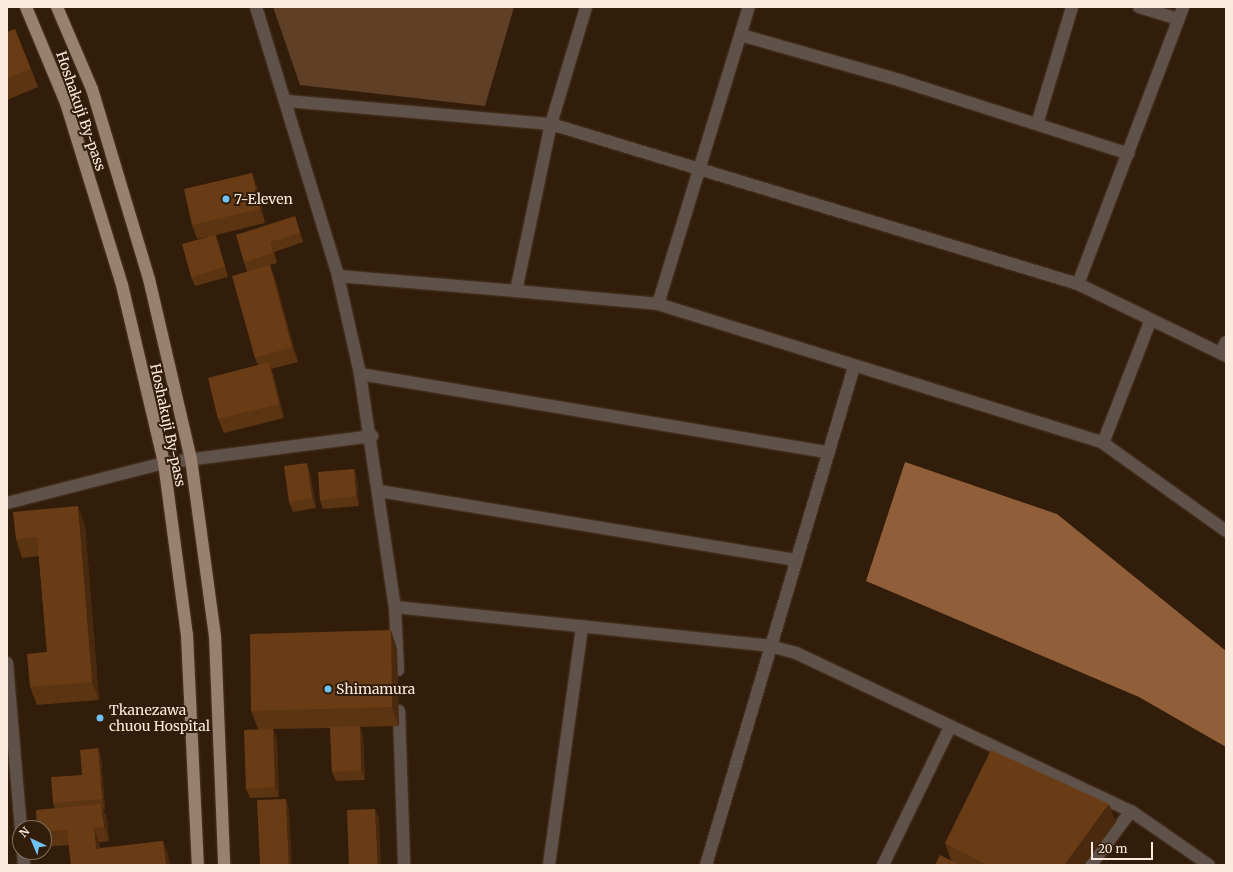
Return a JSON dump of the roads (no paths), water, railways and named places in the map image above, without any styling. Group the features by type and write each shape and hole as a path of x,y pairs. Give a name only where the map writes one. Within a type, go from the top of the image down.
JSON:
{"main road":[{"name":"Hoshakuji By-pass","path":"26,7 66,103 122,285 164,463 187,635 198,865"},
{"name":"Hoshakuji By-pass","path":"57,7 92,89 149,279 191,459 215,636 224,865"}],"street":[{"path":"256,7 287,101 338,276 360,374 372,436 395,607 398,680"},
{"path":"516,291 551,124 586,7"},
{"path":"658,304 701,170 749,7"},
{"path":"1037,124 1072,7"},
{"path":"1139,7 1178,19"},
{"path":"1078,284 1129,154 1183,7"},
{"path":"741,35 1037,124 1129,154"},
{"path":"287,101 551,124 1078,284 1150,322 1224,355 1226,342"},
{"path":"338,276 658,304 854,367 1103,443 1226,531"},
{"path":"1103,443 1150,322"},
{"path":"706,865 854,367"},
{"path":"360,374 828,452"},
{"path":"7,503 164,463 372,436"},
{"path":"379,491 796,560"},
{"path":"395,607 770,646 796,653 950,727 1131,810 1209,865"},
{"path":"550,865 582,626"},
{"path":"7,663 20,820"},
{"path":"398,695 404,865"},
{"path":"883,865 950,727"},
{"path":"1091,865 1131,810"}],"place":[{"name":"7-Eleven","path":"226,199"},
{"name":"Shimamura","path":"328,689"},
{"name":"Tkanezawa chuou Hospital","path":"100,718"}]}
